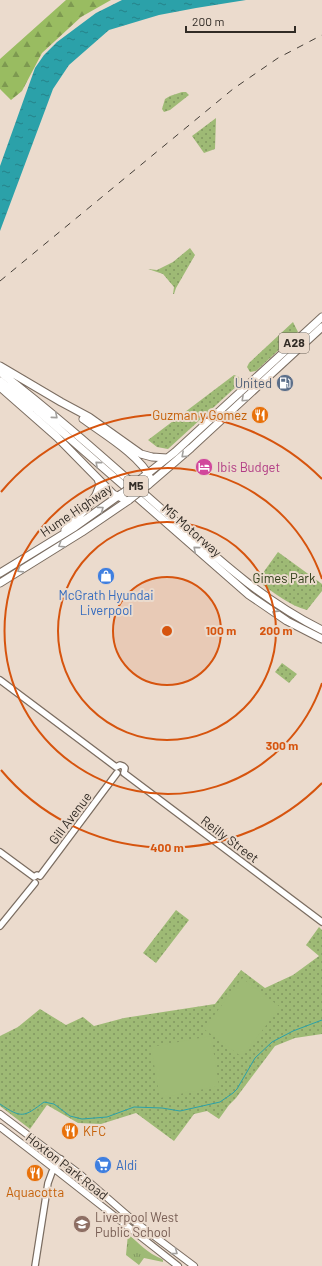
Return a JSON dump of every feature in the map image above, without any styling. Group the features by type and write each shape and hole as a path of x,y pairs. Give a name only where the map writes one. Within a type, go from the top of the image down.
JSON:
{"highway":[{"name":"Hume Highway","path":"0,583 82,532 124,497 145,476 167,458 322,317"},
{"name":"A28","path":"124,497 134,492 140,492 148,486 322,327"},
{"path":"0,366 89,417 141,454 152,457 167,458"},
{"name":"M5 Motorway","path":"0,372 25,391 93,449 236,574 273,602 322,630"},
{"name":"M5 Motorway","path":"0,381 36,409 245,591 281,617 322,639"},
{"path":"0,387 52,433 98,479 124,497"},
{"path":"61,402 125,449 145,476 150,480 148,486"},
{"path":"60,536 93,500 100,485 98,479"},
{"name":"Hume Highway","path":"0,573 124,497"}],"main road":[{"path":"0,680 122,774 124,773"},
{"name":"Reilly Street","path":"117,770 120,765 123,766 125,768 124,773 322,922"},
{"name":"Gill Avenue","path":"0,926 117,770"},
{"path":"0,852 36,879"},
{"name":"Hoxton Park Road","path":"0,1114 61,1159 134,1221 194,1266"},
{"name":"Hoxton Park Road","path":"0,1127 178,1266"},
{"path":"35,1266 48,1183 54,1169 61,1159"}],"green space":[{"path":"66,0 111,0 81,17 42,53 22,91 11,100 0,89 0,59"},
{"path":"182,92 186,92 189,95 170,110 164,112 162,109 165,99"},
{"path":"216,118 215,149 204,153 192,136"},
{"path":"190,248 195,255 173,294 174,287 163,274 148,269 157,270 173,262"},
{"path":"293,322 298,332 256,371 250,372 247,367 249,363"},
{"path":"234,375 239,377 240,380 238,385 168,449 157,447 148,440"},
{"name":"Gimes Park","path":"278,552 322,584 322,591 307,610 289,602 260,583 260,577"},
{"path":"282,663 297,674 289,683 275,672"},
{"path":"176,910 189,920 156,963 143,953"},
{"path":"319,927 322,930 322,1034 295,1038 275,1046 219,1119 207,1111 194,1114 174,1141 136,1113 101,1124 78,1123 47,1105 30,1129 0,1106 0,1036 18,1027 40,1009 66,1025 83,1017 94,1026 124,1018 215,1004 241,970 265,988 293,975 319,956 306,945"},
{"path":"242,978 280,1007 242,1057 204,1029"},
{"path":"211,1036 219,1086 160,1098 151,1047"},
{"path":"128,1234 148,1251 162,1259 163,1262 144,1258 139,1265 126,1255"}],"water":[{"path":"122,0 246,0 159,15 109,30 69,65 53,89 0,231 0,166 35,68 44,55 57,42 96,13"}],"waterway":[{"path":"0,1104 13,1112 23,1114 32,1111 44,1102 54,1104 70,1116 82,1119 107,1117 134,1107 162,1108 180,1111 220,1102 237,1089 255,1058 272,1042 293,1031 322,1020"}],"railway":[{"path":"0,281 233,89 278,58 322,35"}],"place":[{"name":"United","path":"285,383"},
{"name":"Guzman y Gomez","path":"260,415"},
{"name":"Ibis Budget","path":"204,467"},
{"name":"McGrath Hyundai Liverpool","path":"106,576"},
{"name":"KFC","path":"70,1131"},
{"name":"Aldi","path":"103,1165"},
{"name":"Aquacotta","path":"35,1173"},
{"name":"Liverpool West Public School","path":"82,1224"}]}
